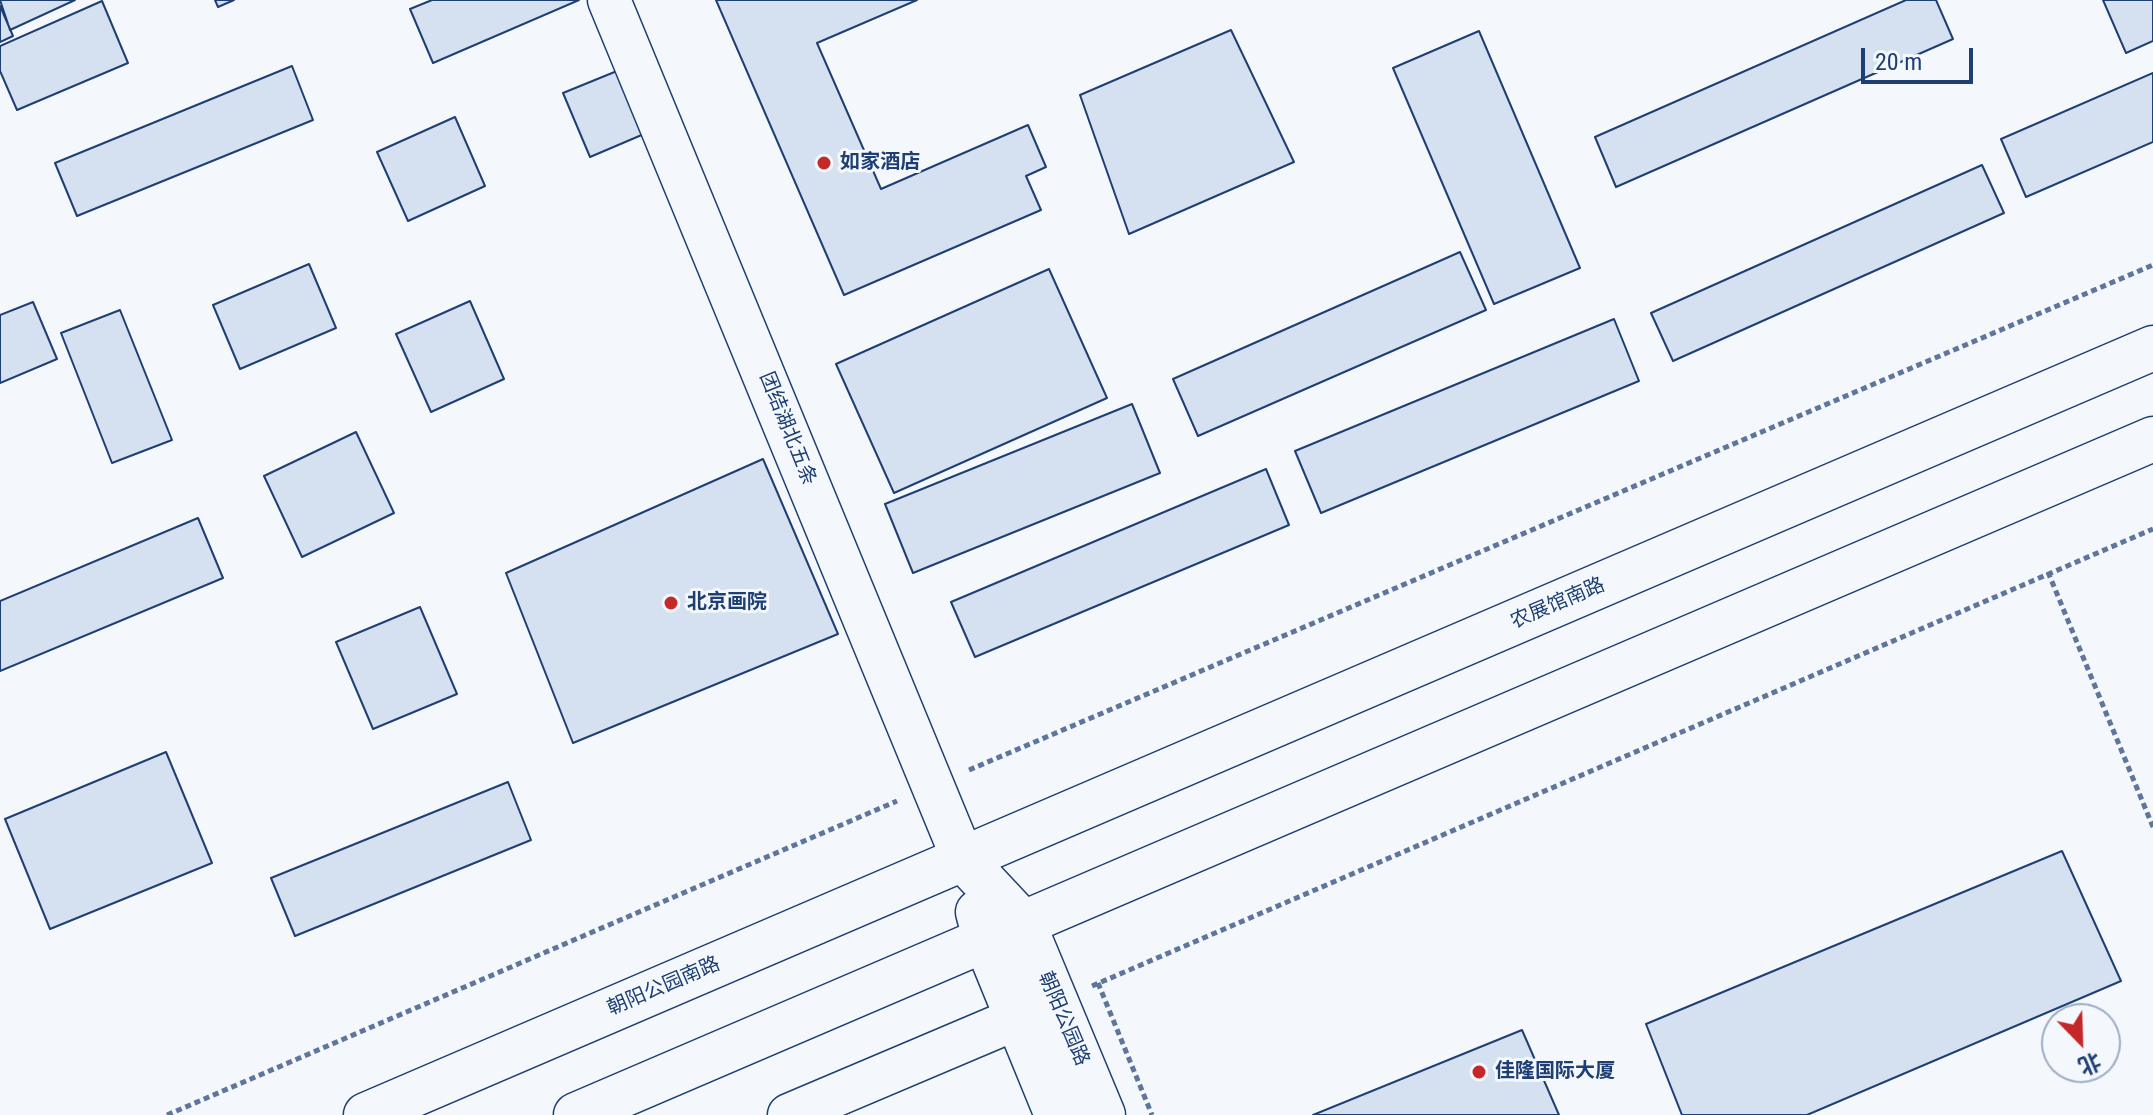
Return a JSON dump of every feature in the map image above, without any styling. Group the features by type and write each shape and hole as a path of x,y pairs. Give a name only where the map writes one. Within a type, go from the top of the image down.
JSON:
{"main road":[{"name":"农展馆南路","path":"963,859 2153,348"},
{"path":"576,1115 2153,439"},
{"name":"朝阳公园路","path":"963,859 1004,931 1036,1010 1103,1115"},
{"name":"朝阳公园南路","path":"366,1115 963,859"},
{"name":"朝阳公园路","path":"1036,1010 1057,1115"}],"street":[{"name":"团结湖北五条","path":"609,0 963,859"},
{"path":"789,1115 1036,1010"}],"path":[{"path":"167,1115 2153,265"},
{"path":"1036,1010 2153,529"},
{"path":"2048,572 2153,827"},
{"path":"1098,983 1152,1115"}],"building":[{"path":"0,0 75,0 10,30"},
{"path":"215,0 234,0 218,7"},
{"path":"432,0 579,0 433,63 410,9"},
{"path":"716,0 917,0 817,43 881,189 1028,125 1046,167 1026,176 1041,210 844,295"},
{"path":"1906,0 1936,0 1953,39 1616,187 1595,137"},
{"path":"2103,0 2153,0 2153,41 2126,53"},
{"path":"102,1 128,63 17,110 0,71 0,46"},
{"path":"0,6 13,36 0,42"},
{"path":"1231,30 1294,162 1129,234 1080,95"},
{"path":"1479,31 1580,268 1494,304 1393,68"},
{"path":"292,66 313,120 77,216 55,163"},
{"path":"617,71 644,134 590,157 563,93"},
{"path":"2153,73 2153,142 2026,197 2001,139"},
{"path":"455,117 485,186 408,221 377,152"},
{"path":"1982,165 2004,213 1673,361 1651,313"},
{"path":"1460,252 1486,310 1198,436 1173,379"},
{"path":"309,264 336,328 240,369 213,305"},
{"path":"1049,269 1107,398 894,493 836,364"},
{"path":"470,301 504,379 431,412 396,334"},
{"path":"33,302 57,359 0,383 0,315"},
{"path":"120,310 172,440 112,463 61,333"},
{"path":"1614,319 1639,381 1321,513 1295,451"},
{"path":"1132,404 1160,473 913,573 885,504"},
{"path":"356,432 394,513 302,557 264,476"},
{"name":"北京画院","path":"763,459 838,634 573,743 506,573"},
{"path":"1266,469 1289,525 975,657 951,602"},
{"path":"198,518 223,578 0,671 0,601"},
{"path":"420,607 457,694 373,729 336,642"},
{"path":"166,752 212,863 50,929 5,819"},
{"path":"508,782 531,840 295,936 271,878"},
{"path":"2062,851 2121,981 2069,1003 2041,1003 2041,1015 1807,1115 1682,1115 1646,1024"},
{"name":"佳隆国际大厦","path":"1522,1030 1559,1115 1313,1115"}],"place":[{"name":"如家酒店","path":"824,163"},
{"name":"北京画院","path":"671,603"},
{"name":"佳隆国际大厦","path":"1479,1072"}]}
